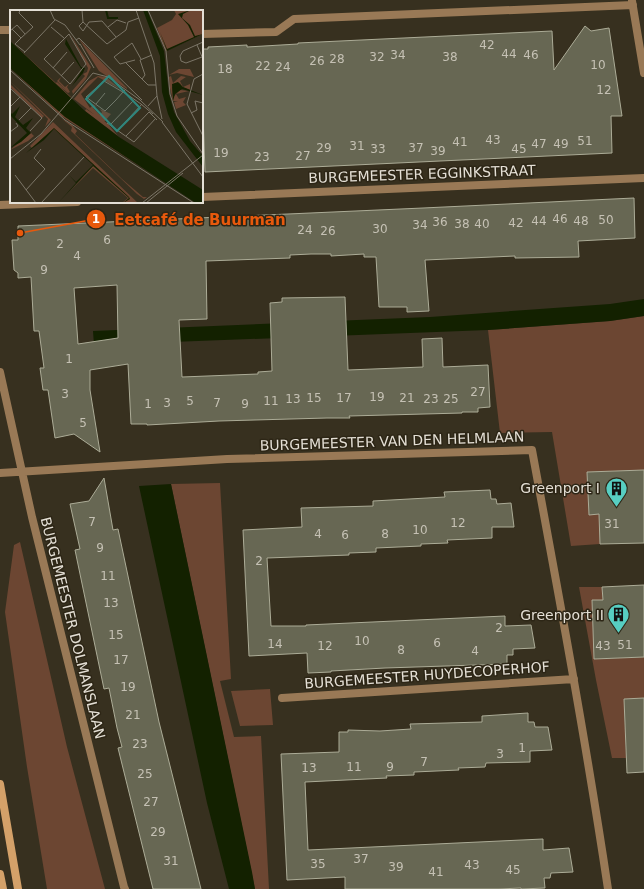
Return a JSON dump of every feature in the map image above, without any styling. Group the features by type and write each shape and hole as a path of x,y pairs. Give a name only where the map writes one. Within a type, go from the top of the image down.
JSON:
{"main road":[{"path":"0,784 18,889"},
{"path":"0,874 3,889"}],"street":[{"path":"203,34 276,32 294,19 632,2 644,73"},
{"name":"BURGEMEESTER EGGINKSTRAAT","path":"203,197 644,178"},
{"path":"0,205 51,203"},
{"name":"BURGEMEESTER DOLMANSLAAN","path":"0,372 32,517 125,889"},
{"name":"BURGEMEESTER VAN DEN HELMLAAN","path":"0,473 227,459 532,450 574,679 608,889"},
{"name":"BURGEMEESTER HUYDECOPERHOF","path":"282,698 574,679"}],"shaded area":[{"path":"644,299 644,316 610,321 488,330 94,345 93,331 430,317 610,304"},
{"path":"644,316 644,470 587,473 589,514 599,514 600,544 571,546 552,432 500,433 488,330 610,321"},
{"path":"220,483 231,679 220,681 234,737 261,736 269,889 255,889 171,484"},
{"path":"171,484 255,889 229,889 207,803 139,486"},
{"path":"20,542 67,747 105,889 47,889 27,767 5,612 14,545"},
{"path":"579,587 602,587 603,600 592,601 594,659 644,657 644,698 624,699 626,758 612,758"},
{"path":"270,689 273,725 240,726 231,691"}],"building":[{"path":"585,26 591,31 609,28 622,116 611,116 612,153 205,172 203,49 208,49 208,47 247,45 247,47 298,43 552,31 554,70"},
{"path":"634,198 635,238 578,241 579,257 515,258 515,256 425,260 429,311 407,312 407,307 379,307 376,257 364,257 364,254 331,256 331,254 311,254 290,255 290,258 206,261 207,319 179,320 182,377 258,374 258,372 272,371 270,303 282,302 282,298 345,297 348,370 423,367 422,339 442,338 443,367 488,365 490,407 478,408 478,412 462,413 349,416 350,418 219,421 147,425 131,424 128,364 90,370 90,390 100,452 74,434 55,438 48,390 43,390 40,368 44,368 39,331 34,331 31,277 18,278 18,273 14,270 12,240 18,240 18,226","holes":["117,285 118,338 78,344 74,288"]},
{"name":"Greenport I","path":"644,470 644,543 600,544 599,514 589,515 587,472"},
{"path":"104,478 113,530 118,529 159,722 201,889 153,889 118,748 122,747 109,688 104,689 75,550 80,549 70,504 89,501"},
{"path":"490,490 491,499 496,499 497,504 511,503 514,527 492,527 492,538 447,540 448,543 421,544 421,546 376,548 376,552 349,553 349,555 267,558 271,626 306,626 505,616 505,626 531,625 535,648 513,649 513,655 507,655 507,664 385,668 308,673 307,653 249,656 243,530 302,527 301,508 373,506 373,501 445,497 444,492"},
{"name":"Greenport II","path":"644,585 644,657 594,659 592,600 603,600 602,587"},
{"path":"644,698 644,772 627,773 624,699"},
{"path":"528,713 528,722 534,722 535,727 548,727 552,750 530,751 530,762 486,763 485,767 414,772 414,775 386,776 387,778 305,782 308,850 543,839 543,850 569,848 573,872 551,873 550,878 544,878 545,888 521,889 345,889 345,877 287,880 281,754 339,752 339,732 348,732 348,730 380,731 411,729 410,724 482,722 482,716"}],"place":[{"name":"Eetcafé de Buurman","path":"20,233"},
{"name":"Greenport I","path":"616,508"},
{"name":"Greenport II","path":"619,634"}]}
